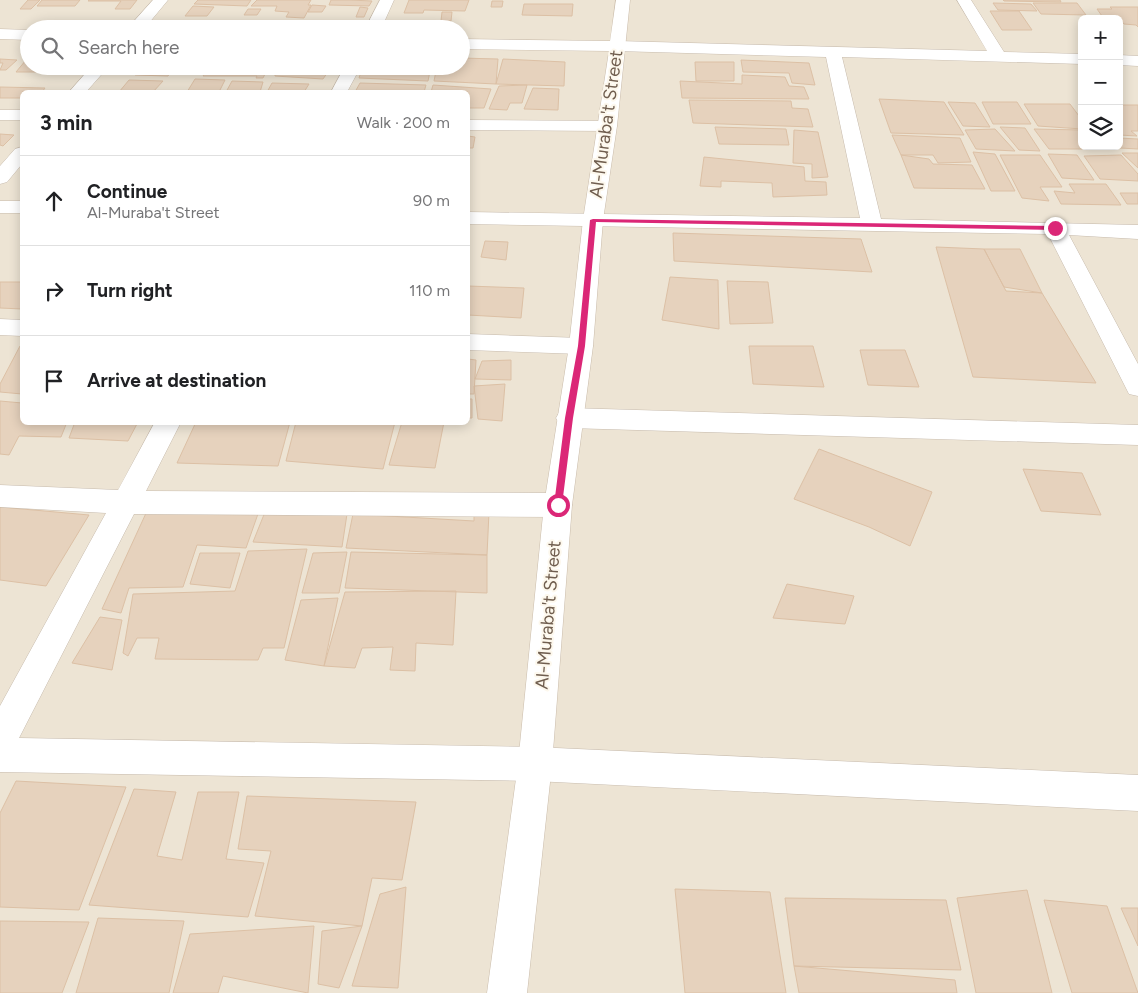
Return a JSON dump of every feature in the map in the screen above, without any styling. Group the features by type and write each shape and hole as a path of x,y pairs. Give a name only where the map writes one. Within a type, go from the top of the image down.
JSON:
{"street":[{"path":"143,20 161,0"},
{"path":"377,20 387,0"},
{"name":"Al-Muraba't Street","path":"507,993 535,764 558,505 569,418 582,346 593,220 608,126 623,0"},
{"path":"964,0 999,57"},
{"path":"0,34 20,35"},
{"path":"470,44 617,46 1078,59"},
{"path":"833,52 872,226"},
{"path":"1123,60 1138,61"},
{"path":"79,90 93,75"},
{"path":"339,90 348,75"},
{"path":"0,115 20,115"},
{"path":"470,124 608,126"},
{"path":"0,178 20,156"},
{"path":"0,207 20,207"},
{"path":"470,218 1055,228 1138,232"},
{"path":"1055,228 1138,387"},
{"path":"0,327 20,328"},
{"path":"470,342 582,346"},
{"path":"569,418 1138,435"},
{"path":"0,740 166,425"},
{"path":"0,496 125,502 558,505"},
{"path":"0,755 535,764 1138,793"}],"shaded area":[{"path":"0,0 1138,0 1138,993 0,993"}],"building":[{"path":"28,0 40,0 31,9 20,9"},
{"path":"42,0 80,0 75,6 37,6"},
{"path":"89,0 137,0 130,9 115,9 121,1"},
{"path":"198,0 251,0 247,6 194,4"},
{"path":"257,0 311,0 308,5 311,5 304,18 286,17 289,12 275,11 277,6 251,6"},
{"path":"331,0 372,1 369,6 329,5"},
{"path":"409,0 469,0 465,11 424,10 423,13 404,13"},
{"path":"1060,0 1061,2 1004,1"},
{"path":"492,1 503,1 502,7 491,7"},
{"path":"993,3 1031,4 1037,11 998,10"},
{"path":"1033,3 1077,3 1086,15 1041,14"},
{"path":"524,4 573,4 572,16 522,15"},
{"path":"312,5 326,6 322,12 308,12"},
{"path":"193,6 214,7 207,16 185,16"},
{"path":"360,7 368,8 364,17 356,17"},
{"path":"1110,7 1138,7 1138,27 1136,25 1124,24 1123,15 1101,15 1097,9 1112,9"},
{"path":"248,9 261,9 257,15 244,15"},
{"path":"990,11 1019,11 1032,30 1002,30"},
{"path":"442,12 452,12 451,20 441,20"},
{"path":"470,58 498,59 496,84 434,81 435,75 470,75"},
{"path":"0,59 17,60 6,70 0,70 3,63 0,63"},
{"path":"503,59 565,62 564,86 496,84"},
{"path":"741,60 809,63 815,85 792,83 789,73 743,72"},
{"path":"695,62 734,62 734,81 696,81"},
{"path":"135,75 169,75 168,76"},
{"path":"264,75 263,78 256,78 257,76 203,76"},
{"path":"275,75 326,75 323,79"},
{"path":"360,75 429,75 428,81 359,78"},
{"path":"742,75 785,77 789,86 804,87 809,99 682,98 680,81 742,84"},
{"path":"195,79 225,80 220,90 188,90"},
{"path":"129,80 163,81 155,90 121,90"},
{"path":"232,81 263,82 261,90 227,90"},
{"path":"272,83 309,84 305,90 268,90"},
{"path":"360,83 426,85 425,90 356,90"},
{"path":"433,85 491,89 484,108 470,108 470,90 432,90"},
{"path":"527,85 522,103 510,103 507,110 489,109 499,86"},
{"path":"0,87 45,88 44,90 20,90 20,98 0,98"},
{"path":"533,88 559,89 558,110 524,109"},
{"path":"879,99 944,102 964,135 891,133"},
{"path":"689,100 791,101 792,108 808,109 813,127 693,123"},
{"path":"948,102 975,103 990,127 963,126"},
{"path":"982,102 1017,102 1031,124 993,124"},
{"path":"1024,104 1070,104 1078,115 1078,129 1038,126"},
{"path":"1123,105 1138,105 1138,131 1131,131 1137,136 1123,135"},
{"path":"715,127 786,129 789,145 719,144"},
{"path":"1000,127 1025,128 1040,151 1019,150"},
{"path":"995,129 1015,151 976,149 965,130"},
{"path":"1034,129 1078,130 1078,149 1049,149"},
{"path":"794,130 818,132 828,177 812,178 812,164 793,163"},
{"path":"0,134 14,135 3,146 0,145"},
{"path":"892,135 960,138 971,162 938,163 933,155 901,155"},
{"path":"470,136 475,137 473,148 470,148"},
{"path":"1123,138 1138,139 1138,149 1123,148"},
{"path":"973,152 995,154 1015,191 991,191"},
{"path":"1122,153 1138,153 1138,168"},
{"path":"1048,154 1077,155 1094,180 1062,178"},
{"path":"901,155 929,159 933,164 972,165 985,189 914,188"},
{"path":"1000,155 1040,155 1062,187 1040,187 1049,201 1022,198"},
{"path":"1121,155 1138,174 1138,181 1100,179 1084,156"},
{"path":"704,157 804,167 805,181 826,182 827,195 773,197 772,183 721,181 721,187 700,186"},
{"path":"1069,184 1106,184 1121,205 1061,204 1054,191 1075,193"},
{"path":"1120,193 1138,193 1138,204 1127,204"},
{"path":"673,233 861,239 872,272 674,261"},
{"path":"485,241 508,242 506,260 481,257"},
{"path":"936,247 984,249 1006,291 1042,293 1096,383 973,377"},
{"path":"984,249 1020,249 1042,293 1004,287"},
{"path":"670,277 718,280 719,329 662,320"},
{"path":"727,281 768,282 773,323 730,324"},
{"path":"0,282 20,282 20,309 0,308"},
{"path":"470,286 524,288 521,318 470,315"},
{"path":"20,346 20,394 0,392 0,384"},
{"path":"749,346 813,346 824,387 753,384"},
{"path":"860,350 905,350 919,387 868,385"},
{"path":"470,359 476,360 474,394 470,394"},
{"path":"511,360 511,380 475,379 482,361"},
{"path":"505,384 502,421 478,419 474,386"},
{"path":"470,399 472,399 472,418 470,418"},
{"path":"0,401 20,403 20,425 66,425 61,437 19,436 9,455 0,454"},
{"path":"74,425 136,425 128,441 69,438"},
{"path":"195,425 289,425 278,466 177,463"},
{"path":"295,425 394,425 383,469 286,461"},
{"path":"401,425 443,425 435,468 389,465"},
{"path":"819,449 932,492 910,546 869,527 794,499"},
{"path":"1023,469 1082,473 1101,515 1041,511"},
{"path":"0,507 89,515 46,586 0,580"},
{"path":"147,511 259,511 246,548 197,545 183,587 129,588 121,613 102,609"},
{"path":"265,512 347,514 342,547 253,542"},
{"path":"489,512 487,555 346,548 353,514 474,521 474,513"},
{"path":"307,549 284,648 263,648 258,660 155,659 159,638 137,638 128,656 123,653 133,594 235,591 248,551"},
{"path":"347,552 339,593 302,593 313,553"},
{"path":"351,552 487,555 487,593 345,588"},
{"path":"200,553 240,553 230,588 190,584"},
{"path":"787,584 854,596 845,624 773,618"},
{"path":"456,591 453,645 416,643 415,671 390,670 393,647 362,648 355,668 324,666 345,592"},
{"path":"338,598 324,666 285,660 301,600"},
{"path":"100,617 122,620 112,670 72,663"},
{"path":"16,781 126,787 79,910 0,907 0,813"},
{"path":"134,789 176,792 157,856 182,860 198,792 239,792 226,859 264,863 248,917 89,905"},
{"path":"247,796 416,802 402,880 372,878 362,926 255,916 271,851 238,849"},
{"path":"406,887 398,988 352,986 380,894"},
{"path":"675,889 770,892 786,993 685,993"},
{"path":"1027,890 1052,993 976,993 957,898"},
{"path":"785,898 946,900 961,970 794,966"},
{"path":"1044,900 1107,906 1138,993 1072,993"},
{"path":"1121,908 1138,908 1138,946"},
{"path":"98,918 184,921 169,993 76,993"},
{"path":"0,921 89,922 62,993 0,993"},
{"path":"314,926 308,993 223,976 218,993 173,993 190,934"},
{"path":"362,926 339,988 318,984 322,931"},
{"path":"794,966 955,980 957,993 799,993"}],"route":[{"path":"558,505 569,418 582,346 593,220 1055,228"}]}
